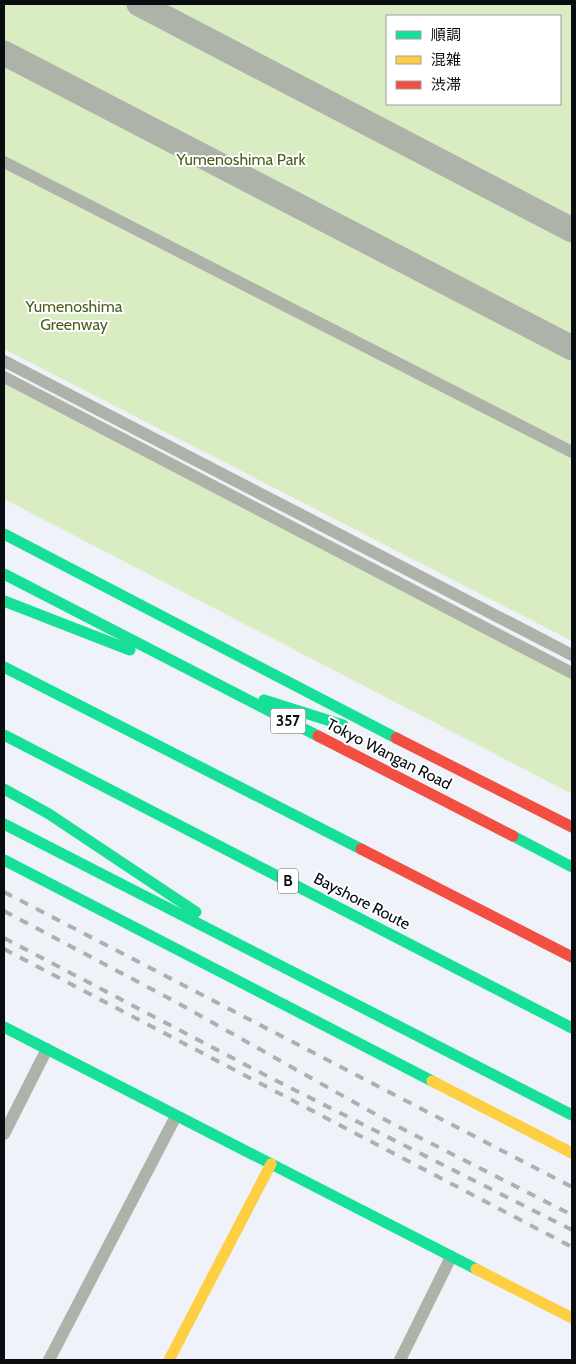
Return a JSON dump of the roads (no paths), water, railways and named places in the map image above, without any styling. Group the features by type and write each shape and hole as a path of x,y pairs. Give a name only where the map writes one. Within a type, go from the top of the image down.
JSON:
{"main road":[{"name":"357","path":"4,534 380,730 572,826"},
{"name":"Tokyo Wangan Road","path":"4,574 572,868"},
{"path":"4,601 249,695 346,726 380,730"},
{"path":"4,667 572,957"},
{"name":"Bayshore Route","path":"4,735 572,1028"},
{"path":"4,789 48,814 213,923 344,1006 367,1023"},
{"path":"4,824 572,1115"},
{"path":"4,860 572,1153"},
{"path":"4,1027 572,1318"},
{"path":"412,1057 446,1089"},
{"path":"169,1360 271,1164"}],"street":[{"path":"139,4 572,230"},
{"path":"4,53 572,348"}],"lane":[{"path":"4,162 572,452"},
{"path":"4,361 572,655"},
{"path":"4,378 572,673"},
{"path":"4,1134 47,1049"},
{"path":"49,1360 176,1116"},
{"path":"400,1360 451,1257"}],"railway":[{"path":"4,892 572,1187"},
{"path":"4,911 176,1002 391,1123 572,1215"},
{"path":"4,938 265,1075 572,1230"},
{"path":"4,949 572,1247"}],"park label":[{"name":"Yumenoshima Park","path":"241,159"},
{"name":"Yumenoshima Greenway","path":"74,315"}]}
